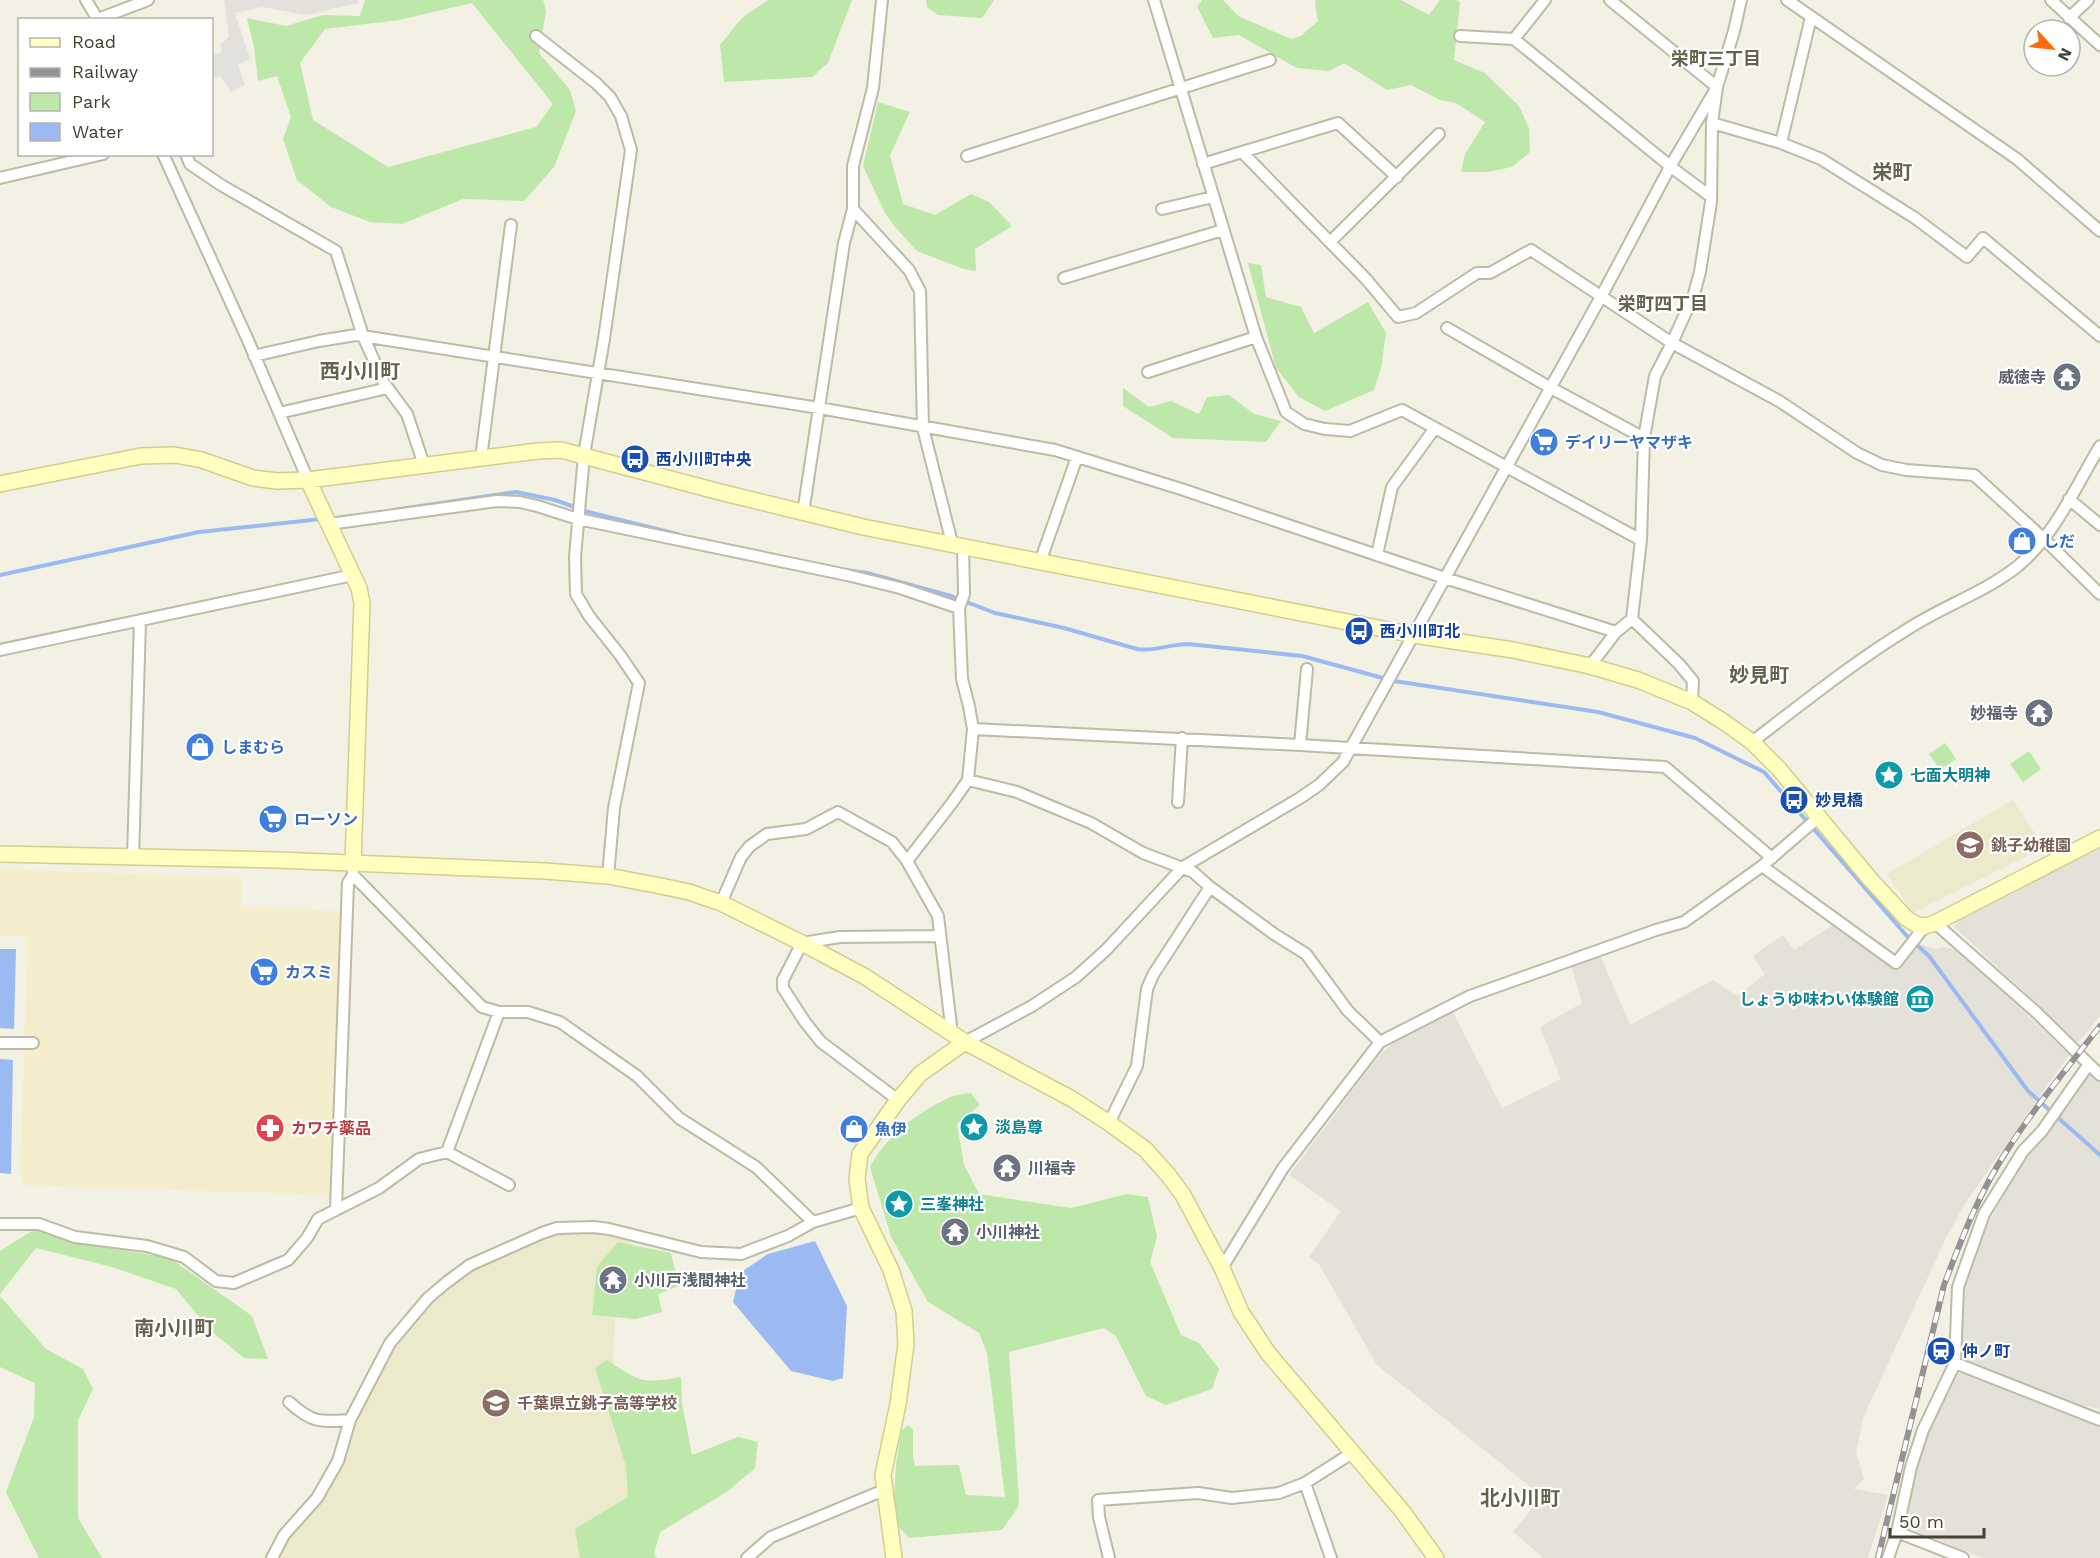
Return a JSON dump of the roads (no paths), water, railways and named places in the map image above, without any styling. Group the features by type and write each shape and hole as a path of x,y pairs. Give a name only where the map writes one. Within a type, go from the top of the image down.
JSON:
{"street":[{"path":"86,0 97,18"},
{"path":"101,18 148,0"},
{"path":"803,513 844,243 853,208 853,166 873,88 882,0"},
{"path":"1154,0 1256,337 1286,412 1304,424 1350,431 1402,410 1641,540"},
{"path":"1514,39 1545,0"},
{"path":"1610,0 1718,87"},
{"path":"1590,666 1616,632 1632,619 1641,540 1644,438 1655,376 1694,294 1700,272 1711,202 1712,123 1718,87 1741,0"},
{"path":"1787,0 2017,159 2100,231"},
{"path":"2051,0 2069,18 2088,0"},
{"path":"1781,143 1811,17"},
{"path":"2082,29 2100,45"},
{"path":"536,36 596,83 610,97 621,116 630,150 584,455 575,558 576,594 589,616 639,683 614,808 608,876"},
{"path":"1460,36 1514,39 1710,196"},
{"path":"967,156 1270,60"},
{"path":"894,1558 883,1475 898,1404 906,1344 904,1311 891,1270 861,1208 857,1179 860,1154 898,1100 920,1074 958,1038 1032,1006 1076,977 1106,950 1183,867 1310,792 1343,762 1551,388 1671,165 1718,87"},
{"path":"1203,164 1338,123 1396,177"},
{"path":"1712,123 1781,143 1821,159 1915,218 1968,257 1983,237 2100,336"},
{"path":"1330,242 1439,134"},
{"path":"1242,152 1366,279 1398,317 1416,313 1477,273 1490,273 1531,250 1672,343 1779,401 1857,453 1882,465 1906,470 1974,474 2100,594"},
{"path":"0,178 94,156"},
{"path":"164,156 308,480 359,588 362,603 353,869 348,883 336,1208"},
{"path":"187,156 190,164 221,185 336,252 363,336 388,388 406,414 424,465"},
{"path":"1162,209 1213,197"},
{"path":"853,208 909,270 920,291 923,428 958,545 964,594 959,608 962,679 973,729 968,780 908,861"},
{"path":"481,458 511,225"},
{"path":"1064,278 1223,230"},
{"path":"1447,328 1644,438"},
{"path":"254,356 356,335 819,408 1055,450 1616,632"},
{"path":"1148,372 1256,337"},
{"path":"279,413 388,388"},
{"path":"1377,555 1392,487 1435,428"},
{"path":"1752,742 1819,690 1884,644 1913,625 1975,594 2018,565 2044,539 2100,446"},
{"path":"0,484 141,456 174,455 202,460 254,478 277,481 308,480 561,450 803,513 1414,635 1513,650 1590,666 1638,680 1692,702 1752,742 1779,769 1870,879 1906,918 1917,925 1930,925 2036,1012 2100,1076"},
{"path":"1040,562 1077,457"},
{"path":"2069,499 2100,525"},
{"path":"329,524 497,501 520,502 578,519 847,575 900,588 959,608"},
{"path":"0,650 353,575"},
{"path":"1632,619 1694,681 1692,702"},
{"path":"133,858 140,621"},
{"path":"1300,745 1307,669"},
{"path":"973,729 1182,738 1665,768 1772,858"},
{"path":"1178,802 1182,738"},
{"path":"968,780 1017,792 1091,823 1143,853 1193,872 1274,934 1306,954 1348,1011 1380,1042"},
{"path":"721,903 741,857 750,846 767,834 806,829 838,812 892,842 908,861 938,916 958,1038"},
{"path":"1222,1268 1283,1168 1380,1042 1470,996 1684,922 1762,866 1819,818"},
{"path":"1762,866 1896,963 1930,925 2100,838"},
{"path":"0,854 353,869 545,871 608,876 689,892 721,903 864,976 958,1038 1072,1099 1146,1150 1169,1176 1200,1224 1241,1312 1268,1353 1403,1512 1436,1558"},
{"path":"353,869 482,1007 499,1012 528,1012 560,1022 637,1076 679,1118 756,1167 813,1222"},
{"path":"1109,1123 1137,1066 1147,989 1210,887"},
{"path":"802,943 840,937 940,936"},
{"path":"802,943 783,980 783,988 821,1042 898,1100"},
{"path":"447,1152 499,1012"},
{"path":"0,1043 33,1043"},
{"path":"1888,1558 1897,1532 1911,1467 1923,1430 1955,1363 1958,1287 1984,1214 2024,1151 2042,1131 2088,1064"},
{"path":"0,1224 39,1224 75,1237 147,1246 184,1257 216,1281 234,1283 288,1260 307,1238 318,1219 379,1188 418,1159 447,1152 509,1185"},
{"path":"272,1558 284,1535 317,1498 338,1461 350,1420 390,1343 428,1298 470,1265 557,1228 594,1227 701,1252 741,1254 788,1236 813,1222 861,1208"},
{"path":"1955,1363 2100,1420"},
{"path":"289,1402 306,1417 324,1422 350,1420"},
{"path":"1109,1558 1099,1517 1098,1500 1198,1492 1232,1498 1279,1493 1305,1483 1352,1453"},
{"path":"1305,1483 1331,1558"},
{"path":"747,1558 771,1537 884,1490"},
{"path":"1897,1532 1963,1558"}],"water":[{"path":"0,949 16,949 14,1029 0,1028"},
{"path":"0,1059 13,1060 11,1174 0,1173"},
{"path":"815,1241 847,1306 843,1378 833,1381 791,1371 733,1302 740,1273 768,1254"}],"waterway":[{"path":"394,510 516,492 555,500 588,512 677,534"},
{"path":"0,575 199,532 321,519"},
{"path":"845,570 867,573 951,596 995,613 1064,628 1137,649 1188,644 1302,656 1394,681 1598,712 1695,738 1764,772 1906,935 1929,956 2028,1091 2100,1155"}],"railway":[{"path":"1878,1558 1944,1285 1964,1234 1987,1184 2006,1152 2100,1026"}],"place":[{"name":"威徳寺","path":"2067,377"},
{"name":"デイリーヤマザキ","path":"1544,442"},
{"name":"西小川町中央","path":"635,459"},
{"name":"しだ","path":"2022,541"},
{"name":"西小川町北","path":"1359,631"},
{"name":"妙福寺","path":"2039,713"},
{"name":"しまむら","path":"200,747"},
{"name":"七面大明神","path":"1889,775"},
{"name":"妙見橋","path":"1794,800"},
{"name":"ローソン","path":"273,819"},
{"name":"銚子幼稚園","path":"1970,845"},
{"name":"カスミ","path":"264,972"},
{"name":"しょうゆ味わい体験館","path":"1920,999"},
{"name":"淡島尊","path":"974,1127"},
{"name":"カワチ薬品","path":"270,1128"},
{"name":"魚伊","path":"854,1129"},
{"name":"川福寺","path":"1007,1168"},
{"name":"三峯神社","path":"899,1204"},
{"name":"小川神社","path":"955,1232"},
{"name":"小川戸浅間神社","path":"613,1280"},
{"name":"仲ノ町","path":"1941,1351"},
{"name":"千葉県立銚子高等学校","path":"496,1403"}],"district":[{"name":"栄町三丁目","path":"1716,58"},
{"name":"栄町","path":"1892,172"},
{"name":"栄町四丁目","path":"1663,303"},
{"name":"西小川町","path":"360,371"},
{"name":"妙見町","path":"1759,675"},
{"name":"南小川町","path":"174,1328"},
{"name":"北小川町","path":"1520,1498"}]}
